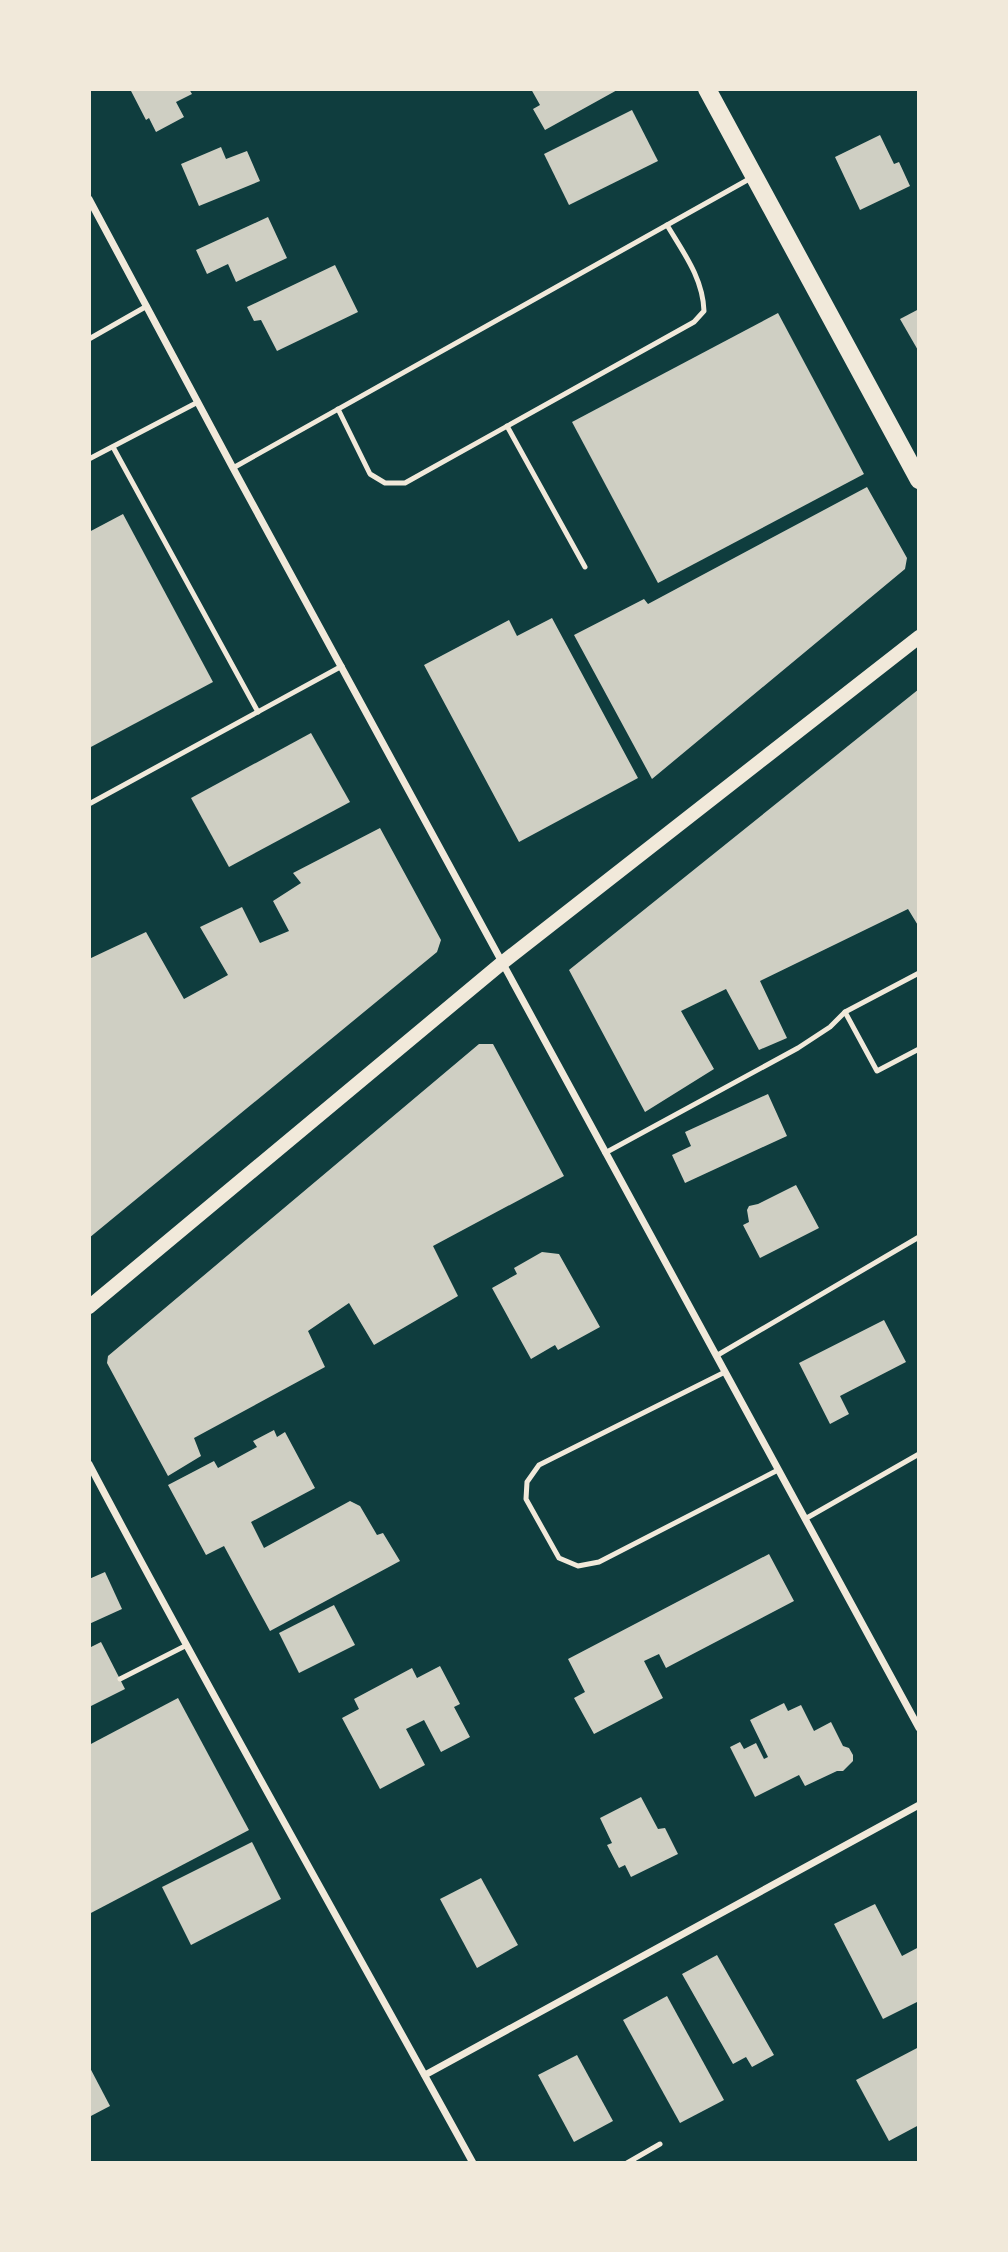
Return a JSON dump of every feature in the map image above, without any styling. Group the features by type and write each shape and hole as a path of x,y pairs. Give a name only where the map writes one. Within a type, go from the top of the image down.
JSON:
{"main road":[{"path":"707,89 919,480"},
{"path":"89,1307 502,963 919,637"}],"street":[{"path":"89,199 919,1728"},
{"path":"89,1464 185,1646 473,2163"},
{"path":"425,2075 919,1805"}],"lane":[{"path":"233,468 754,176"},
{"path":"338,410 370,474 385,483 405,483 694,322 704,311 703,295 697,277 667,225"},
{"path":"89,339 147,306"},
{"path":"89,459 199,402"},
{"path":"507,426 585,567"},
{"path":"113,447 258,712"},
{"path":"89,804 342,666"},
{"path":"606,1153 798,1048 831,1027 845,1012 919,973"},
{"path":"845,1012 877,1071 919,1050"},
{"path":"716,1356 919,1237"},
{"path":"725,1372 539,1465 527,1482 526,1499 559,1558 578,1566 599,1562 778,1470"},
{"path":"805,1519 919,1454"},
{"path":"120,1679 185,1646"},
{"path":"627,2163 660,2144"}],"building":[{"path":"130,89 189,89 192,94 176,102 184,117 156,132 149,118 146,120"},
{"path":"531,89 619,89 545,130 533,109 540,105"},
{"path":"632,110 658,161 569,205 544,154"},
{"path":"880,135 894,164 899,162 910,186 860,210 835,157"},
{"path":"221,147 226,159 247,151 260,181 199,206 181,164"},
{"path":"268,217 287,258 236,282 228,264 207,274 196,250"},
{"path":"335,265 358,312 277,351 261,320 254,321 247,307"},
{"path":"919,309 919,352 900,319"},
{"path":"778,313 864,474 658,583 572,422"},
{"path":"867,487 907,558 905,569 652,779 574,635 644,599 648,604"},
{"path":"123,514 213,682 89,748 89,532"},
{"path":"552,618 638,778 519,842 424,665 509,620 517,636"},
{"path":"919,689 919,927 908,909 760,981 787,1038 759,1050 726,989 681,1011 714,1069 645,1112 569,970"},
{"path":"311,733 350,802 229,867 191,798"},
{"path":"380,828 441,940 437,952 89,1238 89,959 146,932 184,999 228,975 200,927 242,907 260,943 289,931 273,901 301,883 293,873"},
{"path":"479,1044 493,1044 564,1176 433,1246 458,1296 374,1345 349,1303 308,1331 325,1367 194,1438 201,1456 168,1476 107,1363 108,1356"},
{"path":"768,1094 787,1136 685,1183 672,1155 691,1146 685,1132"},
{"path":"796,1185 819,1228 760,1258 743,1225 749,1222 747,1210 749,1206"},
{"path":"542,1252 559,1254 600,1327 558,1350 555,1345 531,1359 492,1288 517,1274 514,1268"},
{"path":"884,1320 906,1362 840,1396 849,1414 830,1424 799,1363"},
{"path":"274,1430 277,1437 285,1432 315,1488 251,1522 264,1548 350,1501 360,1506 377,1535 383,1533 400,1561 270,1631 224,1546 206,1555 168,1485 214,1461 218,1468 257,1447 253,1441"},
{"path":"769,1554 794,1601 666,1668 659,1654 644,1661 663,1698 594,1734 574,1698 585,1692 568,1659"},
{"path":"105,1572 122,1609 89,1624 89,1579"},
{"path":"334,1605 355,1645 299,1673 279,1633"},
{"path":"101,1642 125,1689 89,1707 89,1648"},
{"path":"440,1666 460,1704 454,1707 470,1737 441,1752 424,1720 406,1729 425,1765 380,1789 342,1718 359,1709 354,1699 412,1668 417,1678"},
{"path":"178,1698 249,1830 89,1914 89,1745"},
{"path":"784,1703 788,1711 801,1705 814,1731 831,1722 843,1746 849,1748 853,1755 853,1761 843,1771 837,1771 805,1786 799,1775 755,1797 730,1747 740,1742 744,1749 756,1743 764,1759 768,1757 750,1720"},
{"path":"641,1797 658,1829 665,1828 678,1854 631,1877 625,1865 619,1868 607,1845 612,1843 600,1818"},
{"path":"252,1842 281,1899 191,1945 162,1887"},
{"path":"481,1878 518,1945 477,1968 440,1899"},
{"path":"875,1904 902,1956 919,1947 919,2001 883,2019 834,1924"},
{"path":"717,1955 774,2055 752,2067 746,2057 733,2064 682,1974"},
{"path":"667,1996 724,2100 680,2123 623,2020"},
{"path":"919,2047 919,2125 889,2141 856,2080"},
{"path":"577,2055 613,2121 574,2142 538,2075"},
{"path":"89,2066 110,2106 89,2117"}]}
